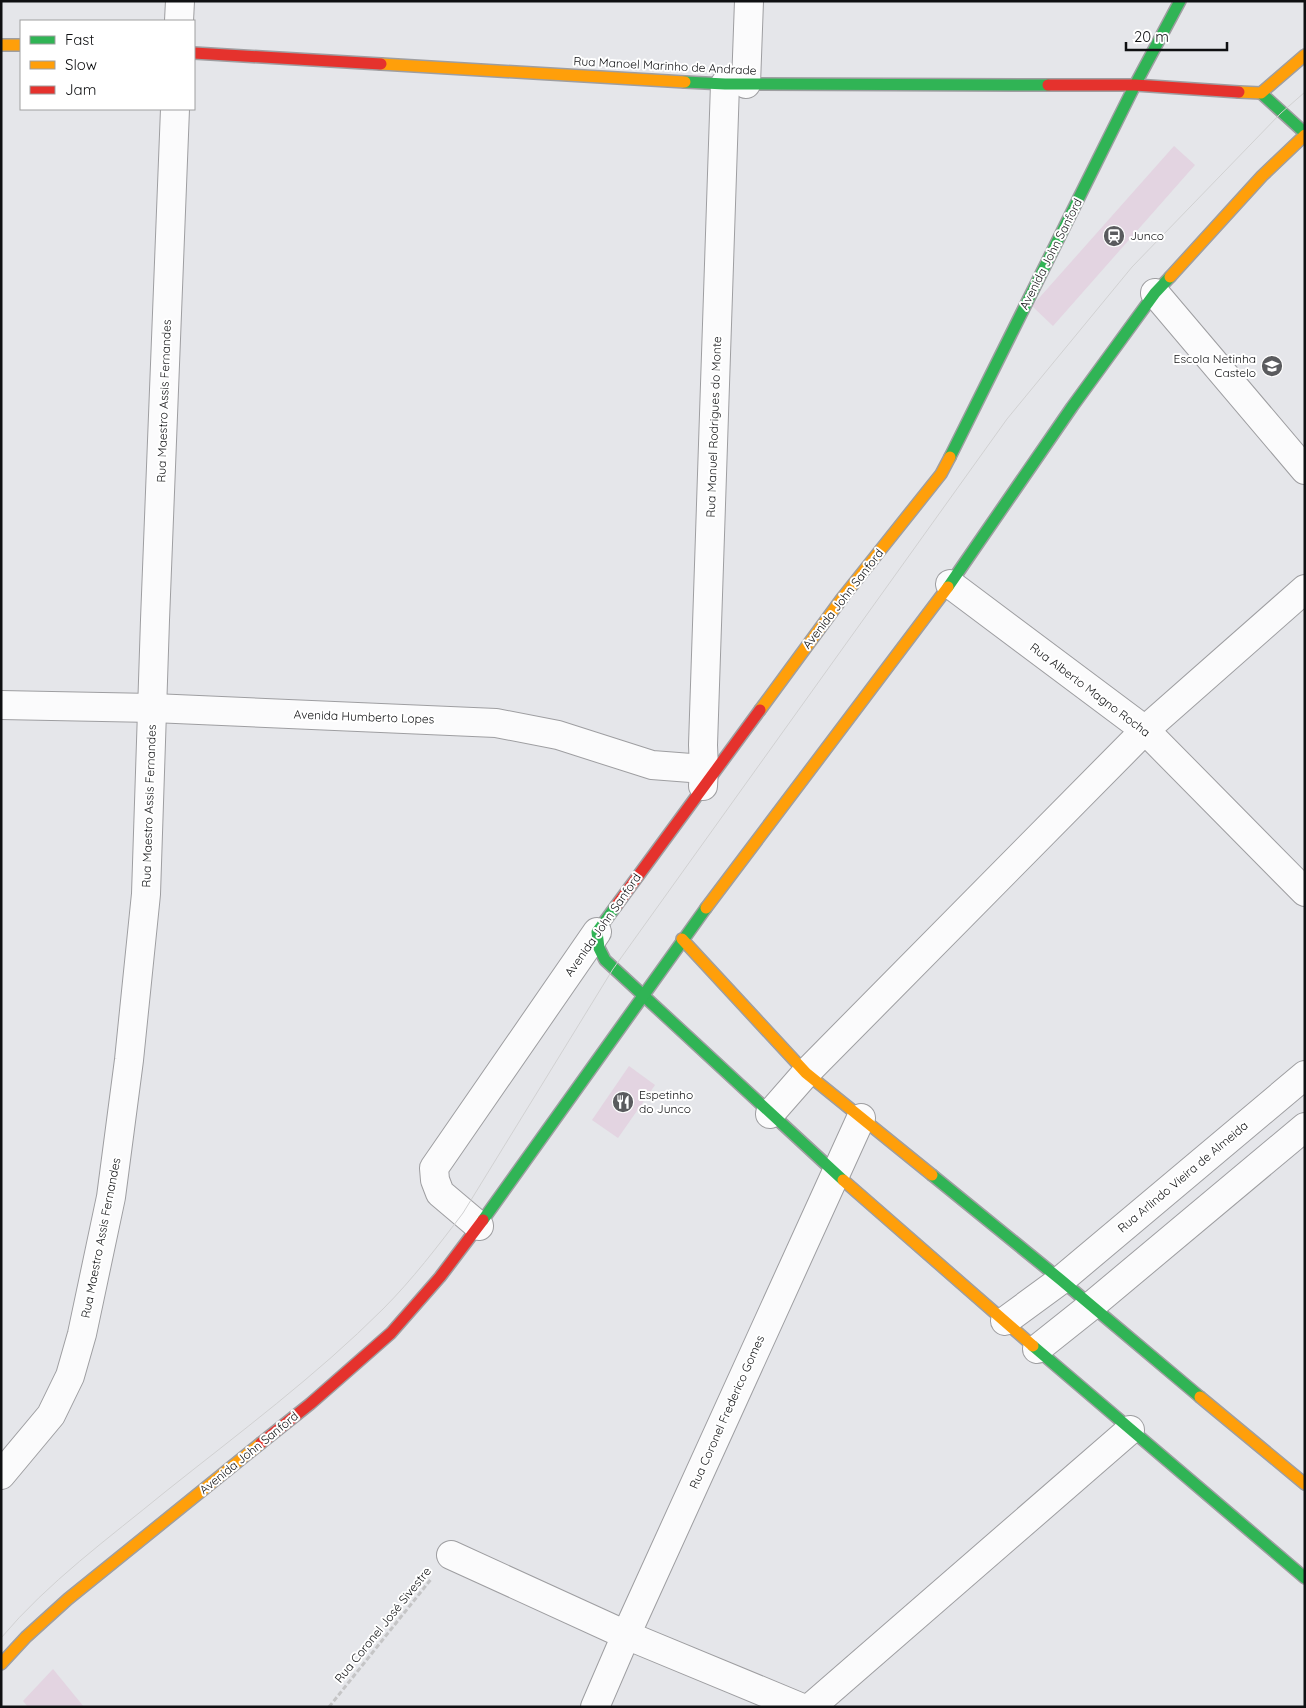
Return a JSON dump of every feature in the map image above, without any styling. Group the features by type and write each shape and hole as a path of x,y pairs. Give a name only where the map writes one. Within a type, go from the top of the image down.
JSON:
{"main road":[{"name":"Avenida John Sanford","path":"598,932 703,778 941,474 1135,85 1180,1"},
{"path":"1,44 20,45"},
{"name":"Rua Manoel Marinho de Andrade","path":"195,53 735,84 1135,85"},
{"path":"1261,93 1305,55"},
{"path":"1135,85 1261,93 1305,134"},
{"name":"Avenida John Sanford","path":"1,1664 26,1637 68,1599 310,1404 391,1333 440,1277 479,1226 682,939 950,584 1072,407 1155,293 1262,176 1305,134"},
{"path":"598,932 597,946 603,959 770,1114 1004,1321 1305,1578"},
{"path":"682,939 806,1073 1061,1280 1305,1484"},
{"path":"11,1636 26,1637"}],"street":[{"path":"179,20 180,1"},
{"name":"Rua Manuel Rodrigues do Monte","path":"703,778 735,84 750,1"},
{"name":"Rua Maestro Assis Fernandes","path":"1,1475 51,1415 70,1376 82,1334 111,1197 129,1060 146,894 175,110"},
{"path":"1155,293 1305,470"},
{"name":"Rua Alberto Magno Rocha","path":"950,584 1145,730 1305,892"},
{"path":"770,1114 806,1073 1145,730 1305,590"},
{"name":"Avenida Humberto Lopes","path":"1,705 152,708 496,723 558,735 652,765 703,778"},
{"name":"Avenida John Sanford","path":"479,1226 440,1193 435,1180 434,1168 598,932"},
{"name":"Rua Arlindo Vieira de Almeida","path":"1004,1321 1061,1280 1305,1075"},
{"name":"Rua Coronel Frederico Gomes","path":"595,1707 861,1118"},
{"path":"1037,1349 1305,1127"},
{"path":"811,1707 1130,1430"},
{"path":"451,1555 626,1635 800,1707"}],"path":[{"name":"Rua Coronel José Sivestre","path":"329,1707 451,1555"}],"building":[{"name":"Junco","path":"1174,146 1195,165 1053,326 1032,306"},
{"name":"Espetinho do Junco","path":"629,1066 655,1085 618,1138 592,1120"},
{"path":"53,1669 84,1707 28,1707 23,1701"}],"tram line":[{"path":"1,1638 39,1598 80,1561 277,1404 331,1358 383,1309 414,1275 463,1213 613,969 1007,419 1132,267 1281,113 1305,92"}],"traffic: fast":[{"path":"950,457 1135,85 1180,1"},
{"path":"685,82 725,84 1048,85"},
{"path":"1261,93 1305,133"},
{"path":"948,587 1072,407 1155,293 1170,277"},
{"path":"616,906 597,932 599,948 605,960 843,1180"},
{"path":"483,1220 706,908"},
{"path":"932,1175 1200,1397"},
{"path":"1033,1346 1305,1578"}],"traffic: slow":[{"path":"1,45 20,45"},
{"path":"1239,92 1261,93 1305,55"},
{"path":"381,64 685,82"},
{"path":"1170,277 1262,176 1305,135"},
{"path":"760,710 843,597 941,474 950,457"},
{"path":"706,908 948,587"},
{"path":"682,939 806,1073 932,1175"},
{"path":"843,1180 1033,1346"},
{"path":"1200,1397 1305,1484"},
{"path":"1,1664 26,1637 68,1599 261,1443"}],"traffic: jam":[{"path":"195,53 381,64"},
{"path":"1048,85 1135,85 1239,92"},
{"path":"616,906 760,710"},
{"path":"261,1443 310,1404 391,1333 440,1277 483,1220"}],"place":[{"name":"Junco","path":"1114,236"},
{"name":"Escola Netinha Castelo","path":"1272,366"},
{"name":"Espetinho do Junco","path":"623,1102"}]}
